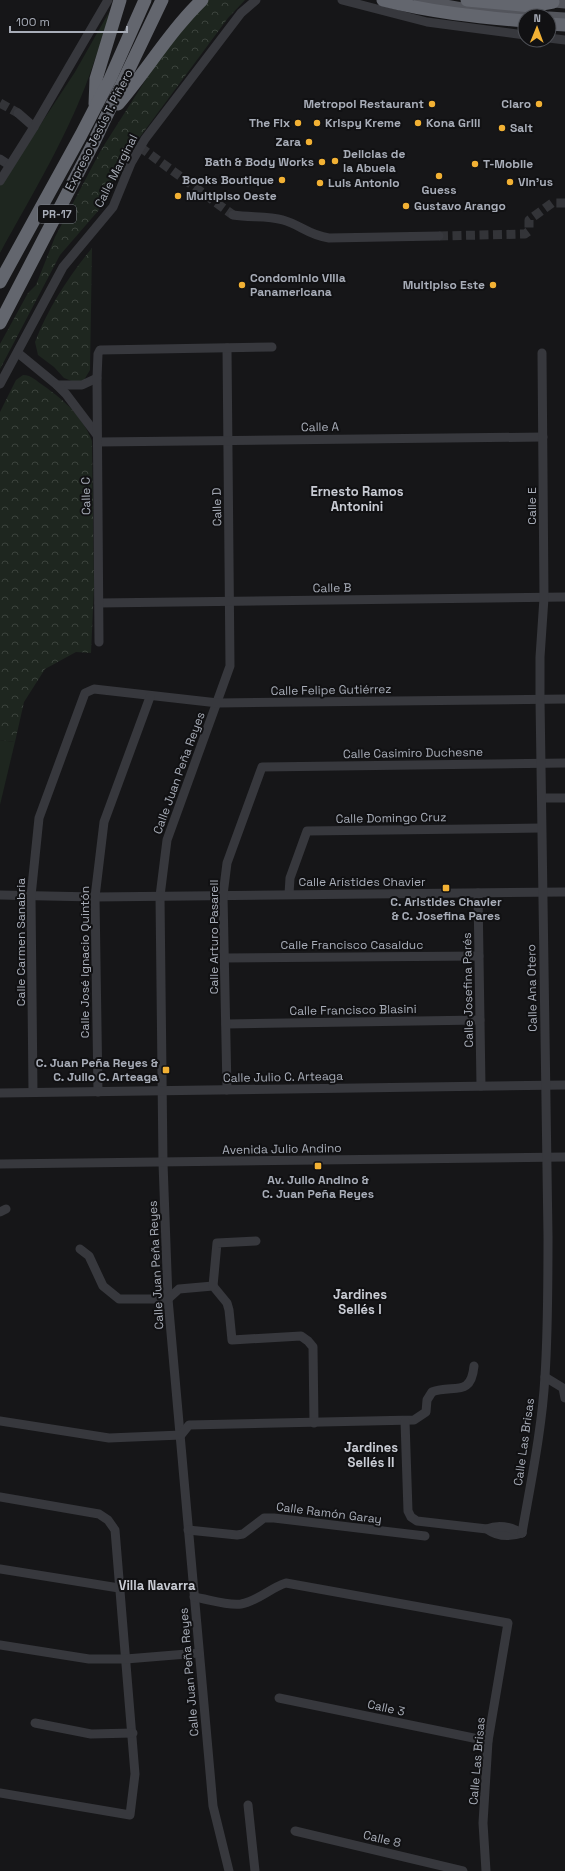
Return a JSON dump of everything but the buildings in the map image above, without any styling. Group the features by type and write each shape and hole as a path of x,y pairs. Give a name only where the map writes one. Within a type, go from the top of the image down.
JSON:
{"highway":[{"path":"95,108 96,79 120,0"},
{"name":"Expreso Jesús T. Piñero","path":"0,282 110,79 145,0"},
{"name":"Expreso Jesús T. Piñero","path":"0,323 107,115 162,0"},
{"path":"107,115 134,86 172,34 202,0"},
{"path":"383,0 418,9 461,16 517,20"},
{"path":"468,0 531,6 559,2"},
{"path":"0,272 24,238"}],"main road":[{"path":"418,0 462,8 517,14"},
{"path":"540,0 559,2"}],"street":[{"path":"0,181 34,127 108,0"},
{"name":"Calle Marginal","path":"0,384 18,353 62,267 113,207 131,163 152,128 241,13 256,0"},
{"path":"342,0 427,22 517,34"},
{"path":"18,113 34,127"},
{"path":"0,159 9,165"},
{"path":"233,215 244,217 272,217 293,224 316,236 329,238 439,236"},
{"path":"227,348 272,347"},
{"name":"Calle C","path":"99,642 98,354 100,350 227,348"},
{"name":"Calle D","path":"227,348 231,602 230,666"},
{"path":"18,353 66,394 98,439"},
{"name":"Calle E","path":"540,657 544,598 542,353"},
{"path":"57,386 82,385 97,378"},
{"name":"Calle A","path":"98,439 229,440 543,437"},
{"name":"Calle B","path":"99,603 565,597"},
{"name":"Calle Ana Otero","path":"540,657 548,1318"},
{"name":"Calle Juan Peña Reyes","path":"229,1871 213,1806 168,1299 163,1163 160,896 167,840 218,703 230,666"},
{"name":"Calle Felipe Gutiérrez","path":"98,689 218,703 565,699"},
{"name":"Calle Carmen Sanabria","path":"33,1092 31,896 39,818 85,693 98,689"},
{"name":"Calle José Ignacio Quintón","path":"98,1092 95,897 104,822 150,696"},
{"name":"Calle Casimiro Duchesne","path":"262,767 565,763"},
{"name":"Calle Arturo Pasarell","path":"227,1090 223,895 227,863 262,767"},
{"path":"542,798 565,798"},
{"name":"Calle Domingo Cruz","path":"289,894 290,878 307,831 541,828"},
{"name":"Calle Arístides Chavier","path":"0,895 95,897 565,892"},
{"name":"Calle Josefina Parés","path":"478,893 481,1086"},
{"name":"Calle Francisco Casalduc","path":"225,958 479,956"},
{"name":"Calle Francisco Blasini","path":"226,1024 480,1020"},
{"name":"Calle Julio C. Arteaga","path":"0,1093 565,1085"},
{"name":"Avenida Julio Andino","path":"0,1164 565,1157"},
{"path":"256,1241 217,1243 213,1286 227,1303 232,1340 301,1336 313,1347 314,1423"},
{"path":"80,1249 89,1256 103,1286 119,1299 168,1299 179,1289 213,1286"},
{"name":"Calle Las Brisas","path":"405,1421 408,1511 411,1517 417,1521 487,1529 494,1534 512,1536 522,1533 537,1451 545,1377 548,1318"},
{"path":"0,1421 109,1438 181,1435 189,1425 414,1420 424,1414 427,1400 432,1392 460,1389 468,1384 473,1377 474,1366"},
{"path":"545,1377 564,1388 565,1398"},
{"path":"0,1497 99,1514 108,1520 115,1530 133,1733 135,1774 130,1815 0,1793"},
{"name":"Calle Ramón Garay","path":"188,1530 237,1535 243,1534 264,1518 274,1518 425,1536"},
{"path":"0,1569 119,1588"},
{"name":"Calle Las Brisas","path":"194,1597 240,1604 259,1596 276,1586 286,1583 508,1623 504,1654 488,1741 483,1823 486,1871"},
{"path":"0,1645 90,1659 126,1659 199,1653"},
{"name":"Calle 3","path":"279,1698 488,1741"},
{"path":"35,1723 91,1734 133,1733"},
{"path":"248,1805 255,1871"},
{"name":"Calle 8","path":"295,1831 463,1871"}],"green space":[{"path":"207,0 245,0 228,18 131,149 98,211 60,255 0,369 0,344 28,293 36,285 55,237 101,150 157,62"},
{"path":"109,12 101,43 85,87 64,136 0,253 0,186 75,72"},
{"path":"92,248 90,370 84,380 77,383 64,378 54,367 38,355 35,342 46,317 60,293"},
{"path":"23,375 34,379 66,404 84,424 92,441 94,587 91,653 76,652 45,669 24,702 15,742 0,740 0,412 16,380"},
{"path":"0,740 15,742 0,805"}],"tunnel":[{"path":"0,103 18,113"},
{"path":"140,147 233,215"},
{"path":"439,236 525,234 529,231 529,220 552,203 565,203"}],"place":[{"name":"Metropol Restaurant","path":"432,104"},
{"name":"Claro","path":"539,104"},
{"name":"The Fix","path":"298,123"},
{"name":"Krispy Kreme","path":"317,123"},
{"name":"Kona Grill","path":"418,123"},
{"name":"Salt","path":"502,128"},
{"name":"Zara","path":"309,142"},
{"name":"Delicias de la Abuela","path":"335,161"},
{"name":"Bath & Body Works","path":"322,162"},
{"name":"T-Mobile","path":"475,164"},
{"name":"Guess","path":"439,176"},
{"name":"Books Boutique","path":"282,180"},
{"name":"Vin'us","path":"510,182"},
{"name":"Luis Antonio","path":"320,183"},
{"name":"Multipiso Oeste","path":"178,196"},
{"name":"Gustavo Arango","path":"406,206"},
{"name":"Condominio Villa Panamericana","path":"242,285"},
{"name":"Multipiso Este","path":"493,285"},
{"name":"C. Aristides Chavier & C. Josefina Pares","path":"446,888"},
{"name":"C. Juan Peña Reyes & C. Julio C. Arteaga","path":"166,1070"},
{"name":"Av. Julio Andino & C. Juan Peña Reyes","path":"318,1166"}],"district":[{"name":"Ernesto Ramos Antonini","path":"357,498"},
{"name":"Jardines Sellés I","path":"360,1302"},
{"name":"Jardines Sellés II","path":"371,1454"},
{"name":"Villa Navarra","path":"157,1585"}]}
